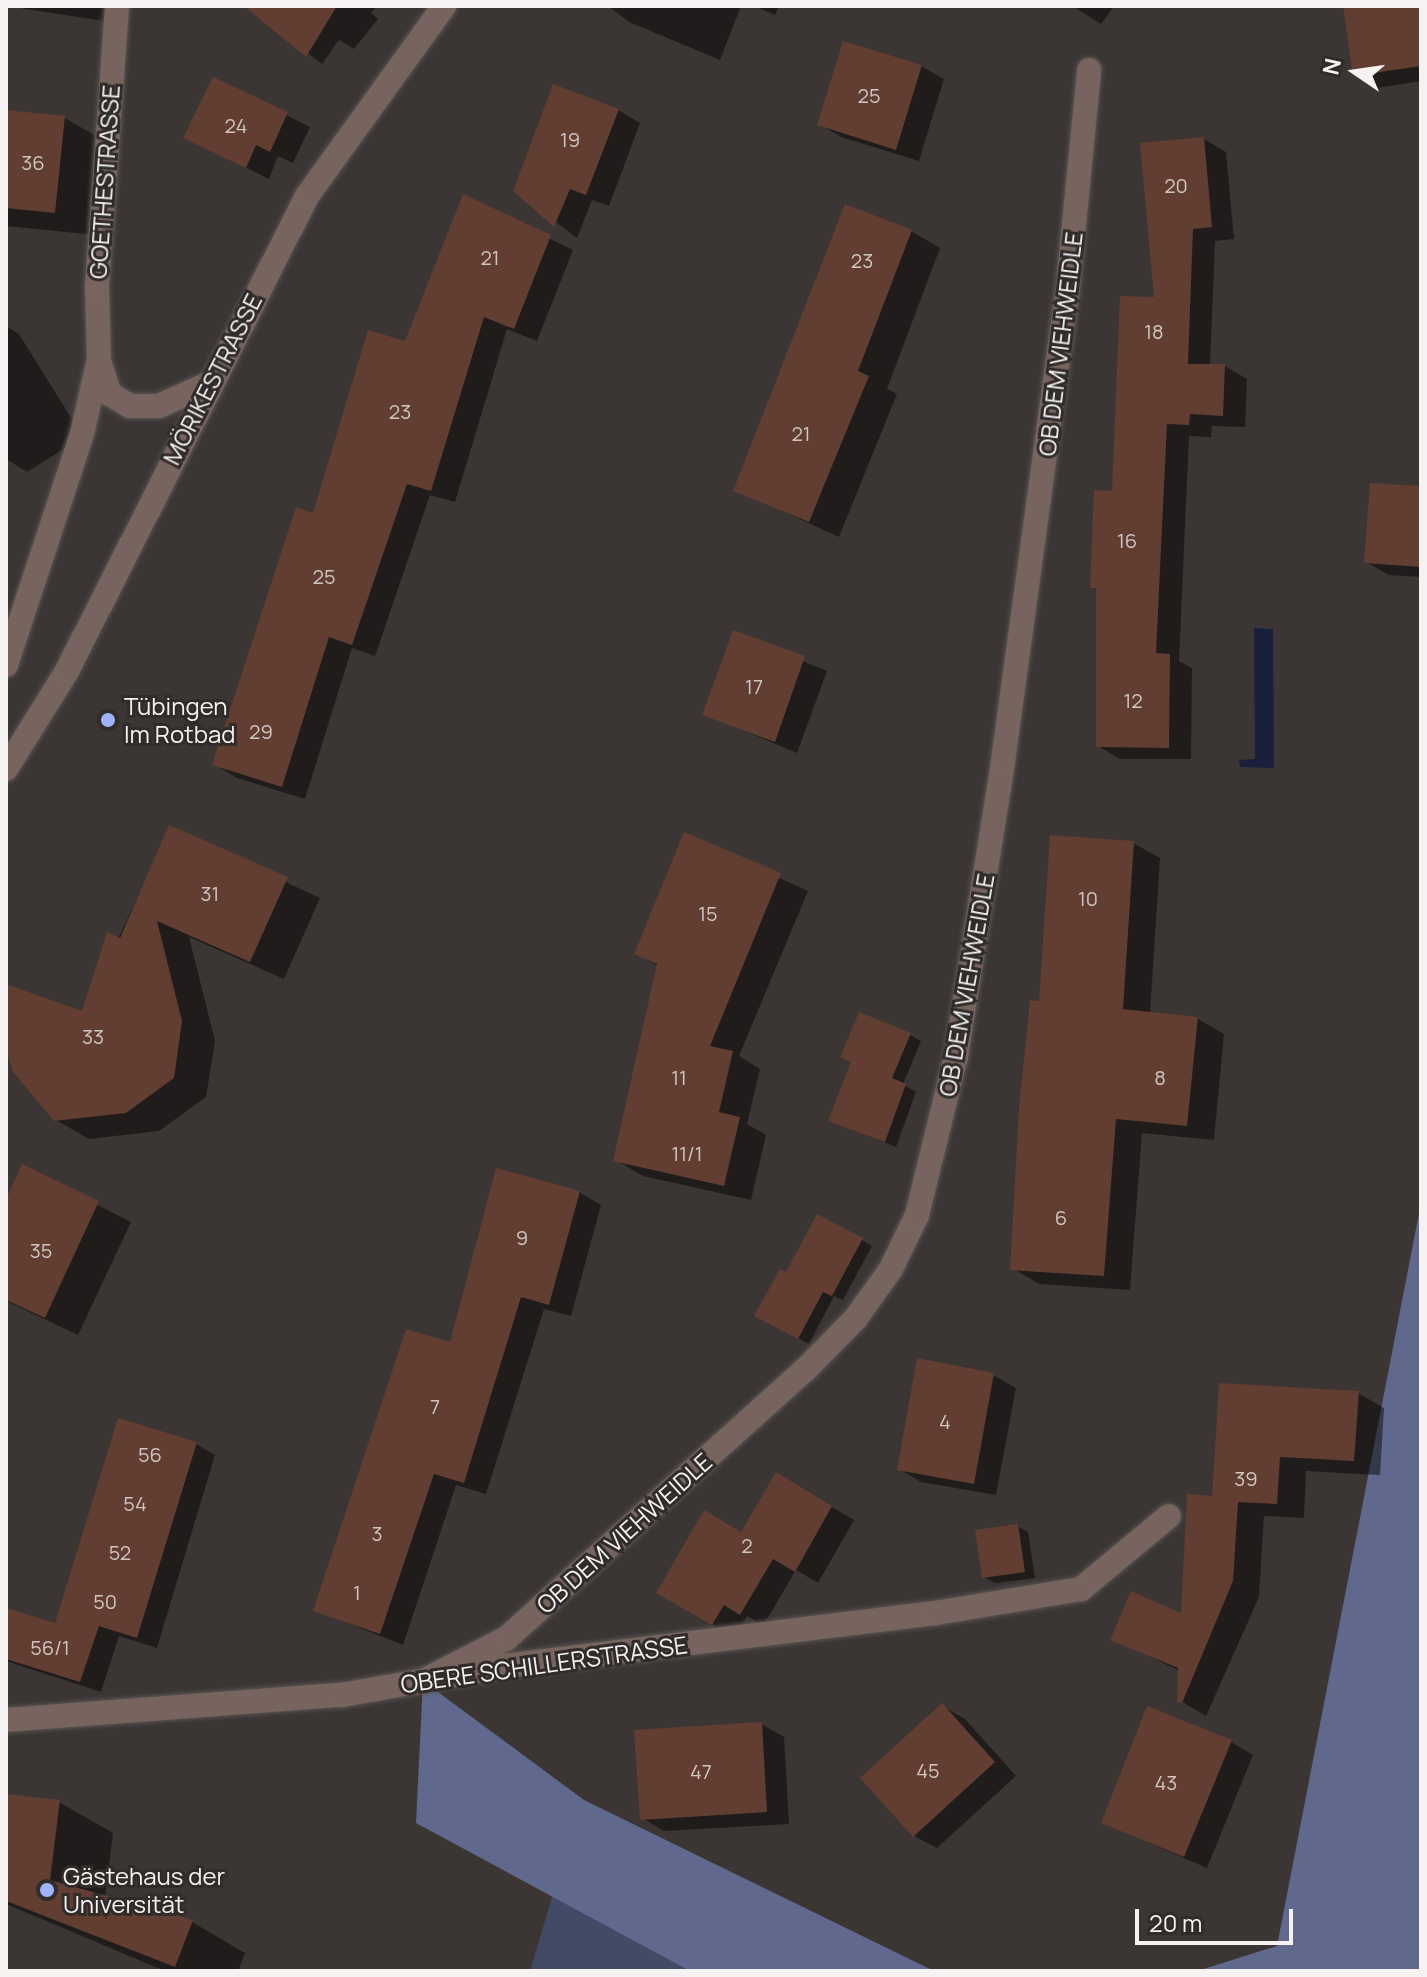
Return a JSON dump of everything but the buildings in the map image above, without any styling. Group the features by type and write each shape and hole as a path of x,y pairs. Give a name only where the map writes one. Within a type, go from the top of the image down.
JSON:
{"street":[{"name":"GOETHESTRASSE","path":"6,665 82,434 99,359 97,286 117,6"},
{"name":"MÖRIKESTRASSE","path":"6,769 67,671 208,384 307,196 444,6"},
{"name":"OB DEM VIEHWEIDLE","path":"423,1681 507,1638 804,1371 856,1318 883,1281 917,1215 956,1056 999,791 1067,296 1089,70"},
{"name":"GOETHESTRASSE","path":"99,359 110,394 130,406 159,406 208,384"},
{"name":"OBERE SCHILLERSTRASSE","path":"6,1720 342,1695 1081,1589 1169,1516"}],"shaded area":[{"path":"1254,628 1273,629 1274,768 1240,767 1239,760 1255,759"},
{"path":"1421,1203 1421,1971 1197,1971 1277,1946"},
{"path":"423,1681 584,1800 934,1971 690,1971 416,1823"},
{"path":"553,1894 690,1971 530,1971"}],"place":[{"name":"Tübingen Im Rotbad","path":"108,720"},
{"name":"Gästehaus der Universität","path":"47,1890"}]}
